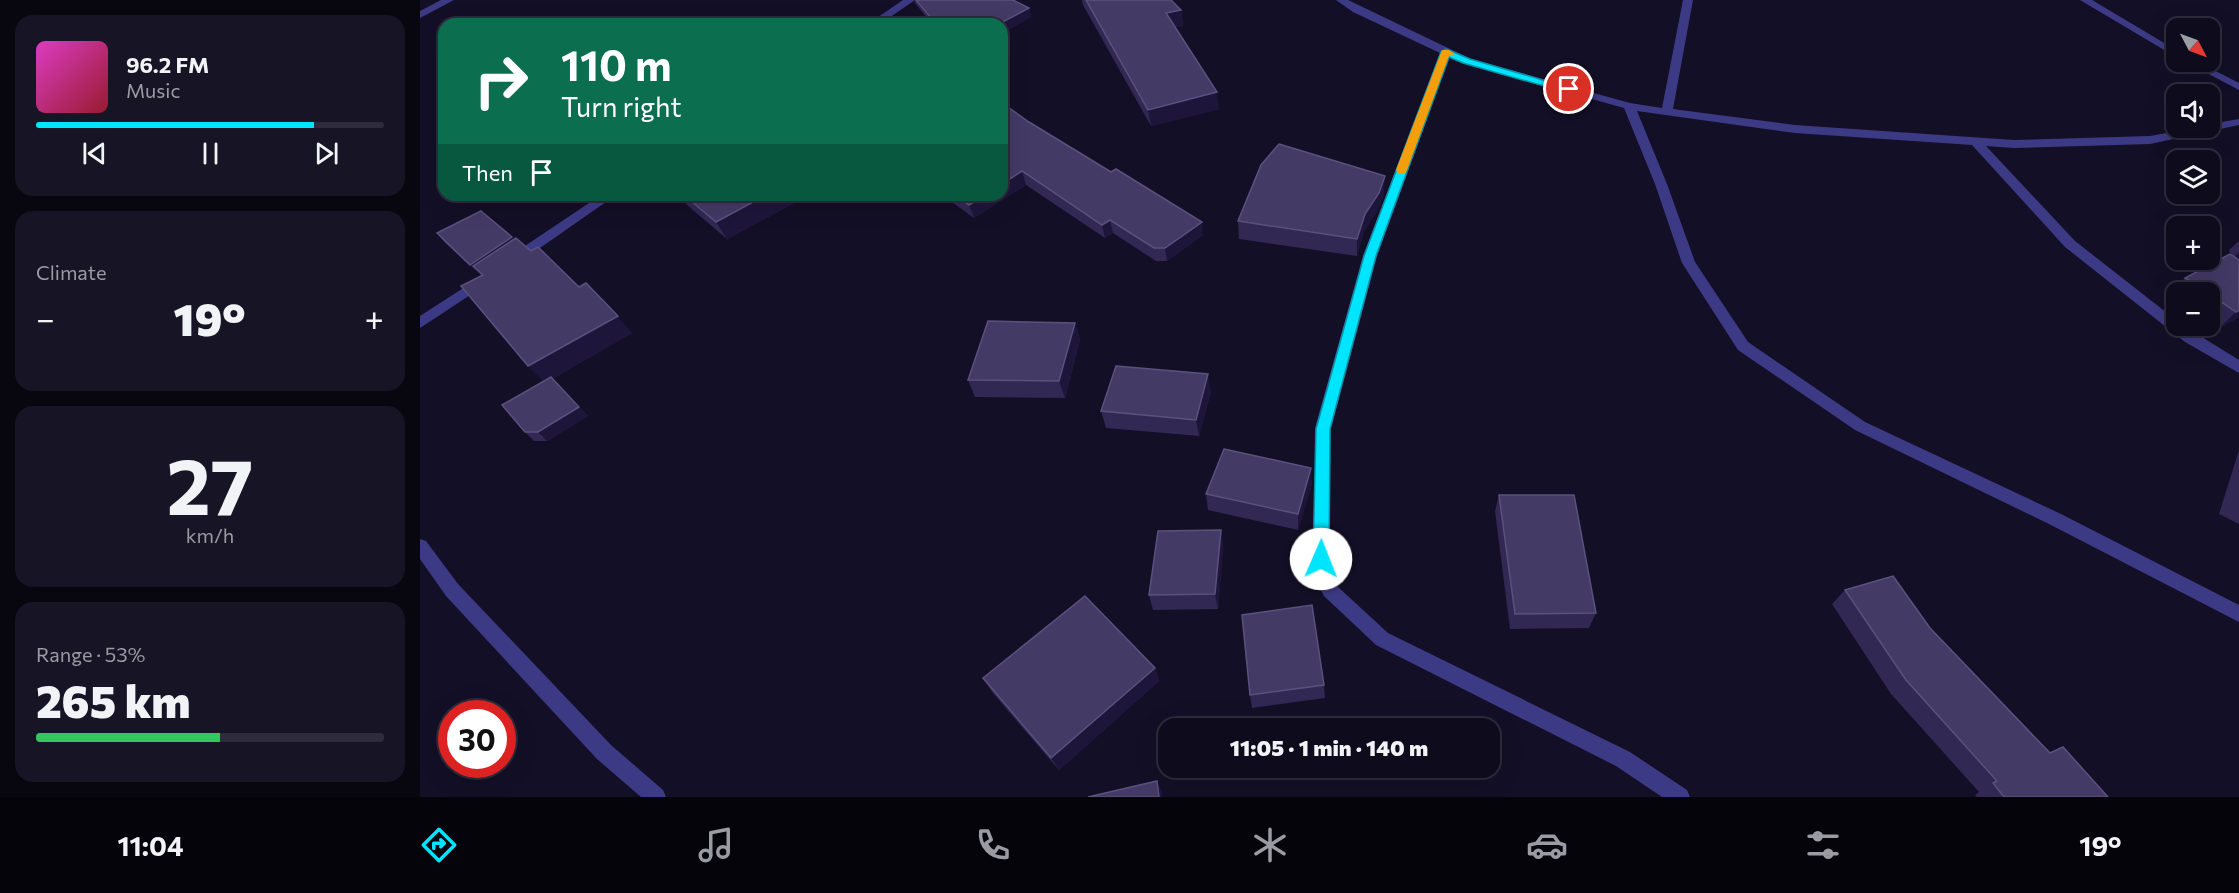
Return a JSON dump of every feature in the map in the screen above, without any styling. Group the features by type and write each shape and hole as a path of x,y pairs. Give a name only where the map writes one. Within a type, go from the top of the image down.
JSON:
{"street":[{"path":"420,15 449,0"},
{"path":"882,18 910,0"},
{"path":"1341,0 1357,10 1467,61 1629,106 1795,129 2014,144 2150,140 2166,136"},
{"path":"1667,112 1688,0"},
{"path":"2085,0 2166,48"},
{"path":"1446,52 1370,256 1323,429 1321,559 1330,590 1382,639 1623,759 1680,797"},
{"path":"2210,72 2239,87"},
{"path":"1629,106 1661,184 1689,263 1743,346 1860,426 2055,519 2239,614"},
{"path":"2220,125 2239,122"},
{"path":"1975,141 2070,244 2190,338 2239,368"},
{"path":"420,323 601,201"},
{"path":"420,546 452,590 604,752 656,797"}],"building":[{"path":"916,0 1013,0 1029,8 1008,19 931,18"},
{"path":"1086,0 1171,0 1181,10 1166,13 1217,92 1148,110"},
{"path":"1008,107 1111,172 1116,169 1202,222 1165,248 1154,248 1110,220 1102,225 1022,171 1008,180"},
{"path":"1279,144 1385,176 1379,193 1365,214 1357,239 1238,221 1261,165"},
{"path":"691,201 755,201 716,222"},
{"path":"963,201 975,201 969,205"},
{"path":"481,211 512,237 470,265 437,233"},
{"path":"516,238 531,251 538,247 579,287 586,283 618,316 528,366 461,286 483,275 473,266"},
{"path":"2230,254 2239,260 2239,310 2236,312 2220,301 2220,282 2191,282 2185,278 2200,270 2220,270 2220,259"},
{"path":"988,321 1075,323 1059,381 968,380"},
{"path":"1116,366 1208,374 1196,420 1101,411"},
{"path":"551,377 579,407 538,432 525,432 502,405"},
{"path":"1224,449 1311,468 1298,514 1206,494"},
{"path":"1499,495 1574,495 1596,613 1515,614"},
{"path":"1221,530 1215,594 1149,595 1158,531"},
{"path":"1893,576 1930,628 2050,753 2063,747 2108,797 2004,797 1993,783 1997,781 1906,680 1845,590"},
{"path":"1085,596 1155,668 1051,758 983,678"},
{"path":"1312,605 1324,685 1250,695 1242,615"},
{"path":"1157,781 1159,797 1088,797"}],"slow traffic":[{"path":"1401,170 1446,52 1450,54"}],"route":[{"path":"1321,559 1323,429 1370,256 1446,52 1467,61 1569,89"}]}
